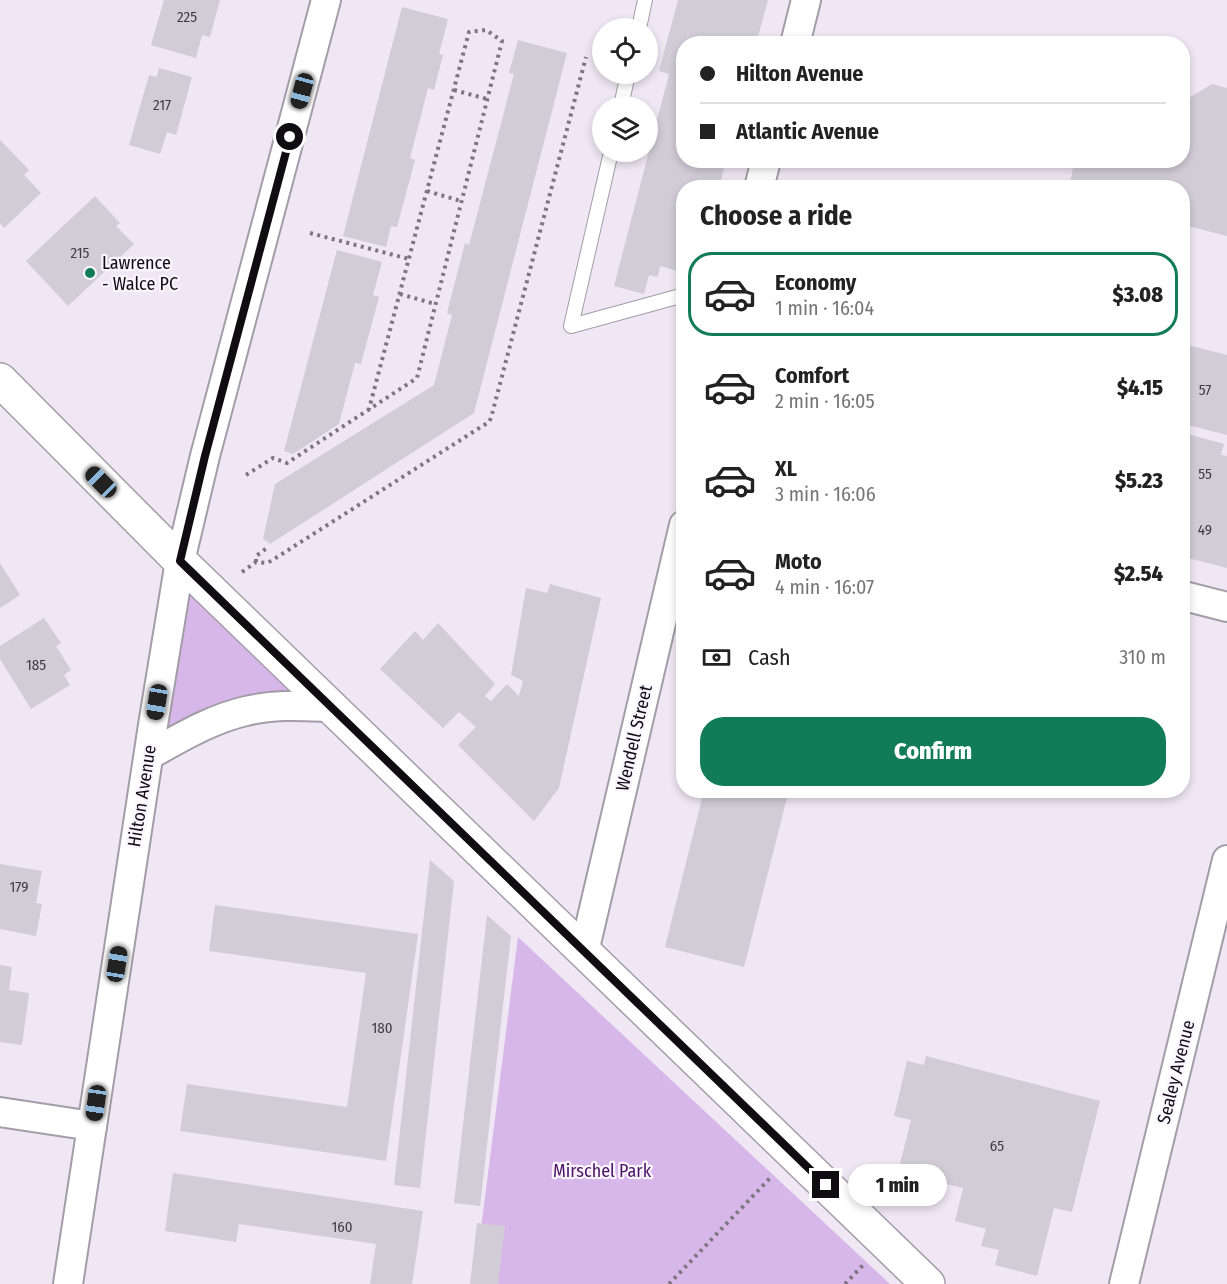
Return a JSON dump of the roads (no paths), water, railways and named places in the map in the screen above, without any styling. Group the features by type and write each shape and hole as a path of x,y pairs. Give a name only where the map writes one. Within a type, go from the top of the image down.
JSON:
{"street":[{"name":"Hilton Avenue","path":"68,1284 148,755 180,561 205,456 326,0"},
{"path":"797,36 806,0"},
{"path":"0,380 330,708 928,1284"},
{"name":"Wendell Street","path":"584,952 676,559"},
{"path":"1190,598 1227,607"},
{"path":"148,755 203,726 246,711 301,705 330,708"},
{"name":"Sealey Avenue","path":"1124,1284 1227,860"},
{"path":"0,1112 92,1126"}],"lane":[{"path":"641,18 645,0"},
{"path":"608,162 571,326 676,297"}],"place":[{"name":"Lawrence - Walce PC","path":"90,273"}],"park label":[{"name":"Mirschel Park","path":"602,1171"}]}
